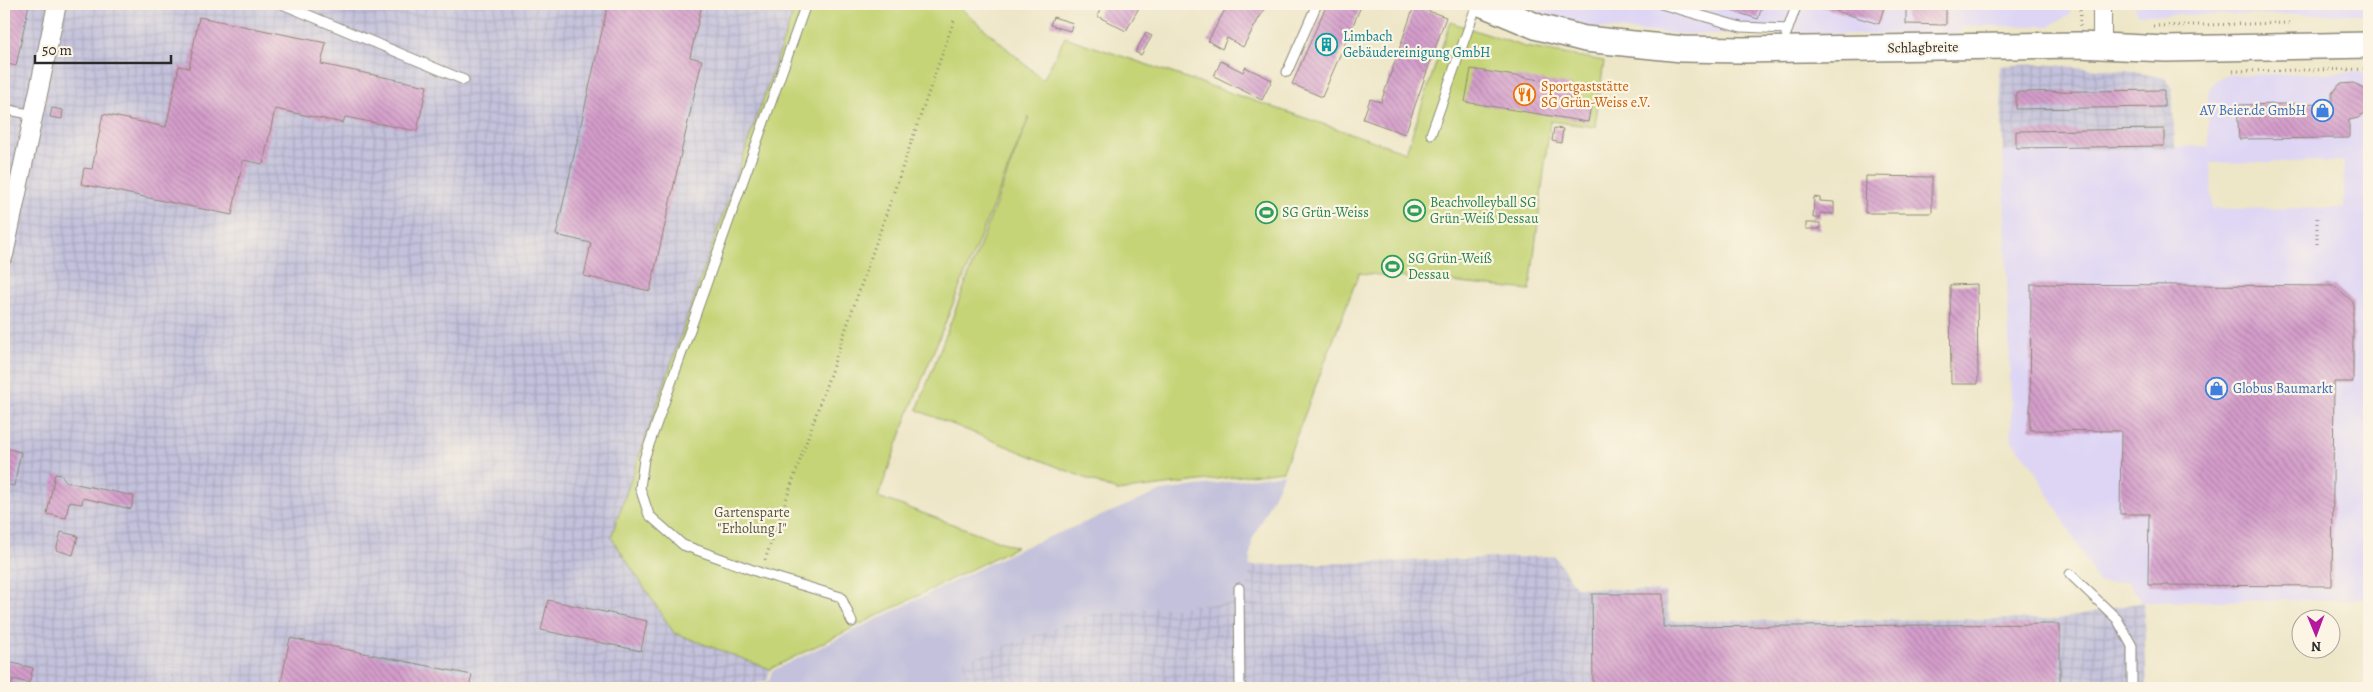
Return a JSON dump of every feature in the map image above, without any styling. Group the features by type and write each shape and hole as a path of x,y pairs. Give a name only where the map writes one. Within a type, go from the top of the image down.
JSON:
{"street":[{"path":"4,255 57,4"},
{"name":"Schlagbreite","path":"1483,4 1538,27 1585,40 1682,49 1787,39 2171,49 2369,45"},
{"path":"2102,4 2102,46"}],"lane":[{"path":"282,4 464,80"},
{"path":"806,4 644,460 640,488 649,515 683,545 761,573 841,597 852,622"},
{"path":"1287,72 1317,4"},
{"path":"1431,134 1477,4"},
{"path":"1661,4 1787,39 1797,4"},
{"path":"4,109 34,115"},
{"path":"2070,574 2117,619 2132,646 2132,688"},
{"path":"1238,588 1240,688"}],"path":[{"path":"761,573 954,20"},
{"path":"2229,71 2369,70"},
{"path":"2317,218 2317,246"}],"shaded area":[{"path":"4,4 796,4 611,537 674,633 770,669 768,680 745,688 4,688"},
{"path":"1520,4 2070,4 2070,15 2049,26 1964,26 1957,34 1677,34 1588,27 1540,13"},
{"path":"2134,4 2369,4 2369,14 2138,15"},
{"path":"2039,64 2135,72 2165,78 2172,89 2175,148 2003,151 2000,66"},
{"path":"2369,72 2369,599 2143,602 2128,582 2099,583 2030,462 2012,441 2003,151 2209,146 2208,92 2214,81 2229,75","holes":["2344,161 2344,208 2212,209 2210,163"]},
{"path":"1284,474 1252,540 1246,601 1093,613 964,660 966,688 750,688 769,681 772,671 1017,550 1162,491"},
{"path":"1555,556 1575,587 1665,592 1670,621 2058,619 2143,602 2147,688 966,688 964,660 1093,613 1246,601 1249,566"}],"green space":[{"name":"Gartensparte \"Erholung I\"","path":"796,4 956,4 1043,80 1065,37 1406,152 1450,22 1525,47 1604,61 1595,127 1550,121 1530,290 1359,273 1283,471 1117,491 917,410 1029,117 909,412 878,497 1016,547 770,669 674,633 611,537"}],"building":[{"path":"4,4 29,4 16,66 4,63"},
{"path":"608,4 702,4 690,57 702,60 650,291 584,276 591,243 556,235"},
{"path":"1103,4 1141,4 1126,31 1097,16"},
{"path":"1228,4 1267,4 1243,47 1227,38 1222,49 1208,41"},
{"name":"Limbach Gebäudereinigung GmbH","path":"1327,4 1362,4 1322,97 1292,84"},
{"path":"1710,4 1763,4 1758,19"},
{"path":"1813,4 1885,4 1879,24"},
{"path":"1906,4 1926,4 1926,8 1946,8 1946,25 1906,24"},
{"path":"1414,6 1446,17 1405,134 1363,119 1370,99 1381,102"},
{"path":"199,17 326,43 321,64 427,86 417,131 345,117 343,123 275,109 263,164 243,160 232,215 81,184 84,168 92,169 103,114 166,127 179,66 189,68"},
{"path":"1053,17 1073,23 1070,31 1050,25"},
{"path":"1146,33 1152,36 1141,55 1135,52"},
{"path":"1221,61 1243,72 1245,67 1272,80 1262,100 1214,76"},
{"path":"1471,69 1572,85 1569,102 1591,105 1588,122 1465,102"},
{"path":"2354,83 2365,89 2369,100 2367,111 2358,118 2349,120 2349,138 2239,139 2237,105 2332,103 2332,93 2340,84"},
{"path":"2164,90 2164,107 2016,109 2016,92"},
{"path":"52,108 63,110 62,119 50,117"},
{"path":"1554,128 1563,129 1561,143 1552,141"},
{"path":"2164,129 2164,146 2016,148 2016,131"},
{"path":"1866,176 1932,177 1932,213 1865,213"},
{"path":"1814,197 1820,198 1820,201 1834,202 1834,214 1820,213 1820,218 1813,218"},
{"path":"1806,223 1820,223 1820,229 1806,229"},
{"path":"1977,284 1978,384 1951,384 1950,285"},
{"path":"2031,284 2335,286 2353,302 2353,382 2334,382 2332,586 2148,585 2149,514 2120,514 2121,431 2030,430"},
{"path":"4,448 21,452 14,486 4,484"},
{"path":"55,474 61,475 67,482 134,496 131,509 83,498 82,504 69,502 66,518 47,514"},
{"path":"61,532 78,536 73,555 56,550"},
{"path":"1592,594 1663,594 1663,627 2060,624 2060,688 1593,688"},
{"path":"548,600 647,621 641,651 541,630"},
{"path":"290,638 472,675 469,688 305,688 281,683"},
{"path":"4,661 33,668 29,683 13,679 11,688 4,688"}],"place":[{"name":"Limbach Gebäudereinigung GmbH","path":"1327,44"},
{"name":"Sportgaststätte SG Grün-Weiss e.V.","path":"1525,94"},
{"name":"AV Beier.de GmbH","path":"2322,110"},
{"name":"Beachvolleyball SG Grün-Weiß Dessau","path":"1414,210"},
{"name":"SG Grün-Weiss","path":"1266,212"},
{"name":"SG Grün-Weiß Dessau","path":"1392,266"},
{"name":"Globus Baumarkt","path":"2217,388"}]}
